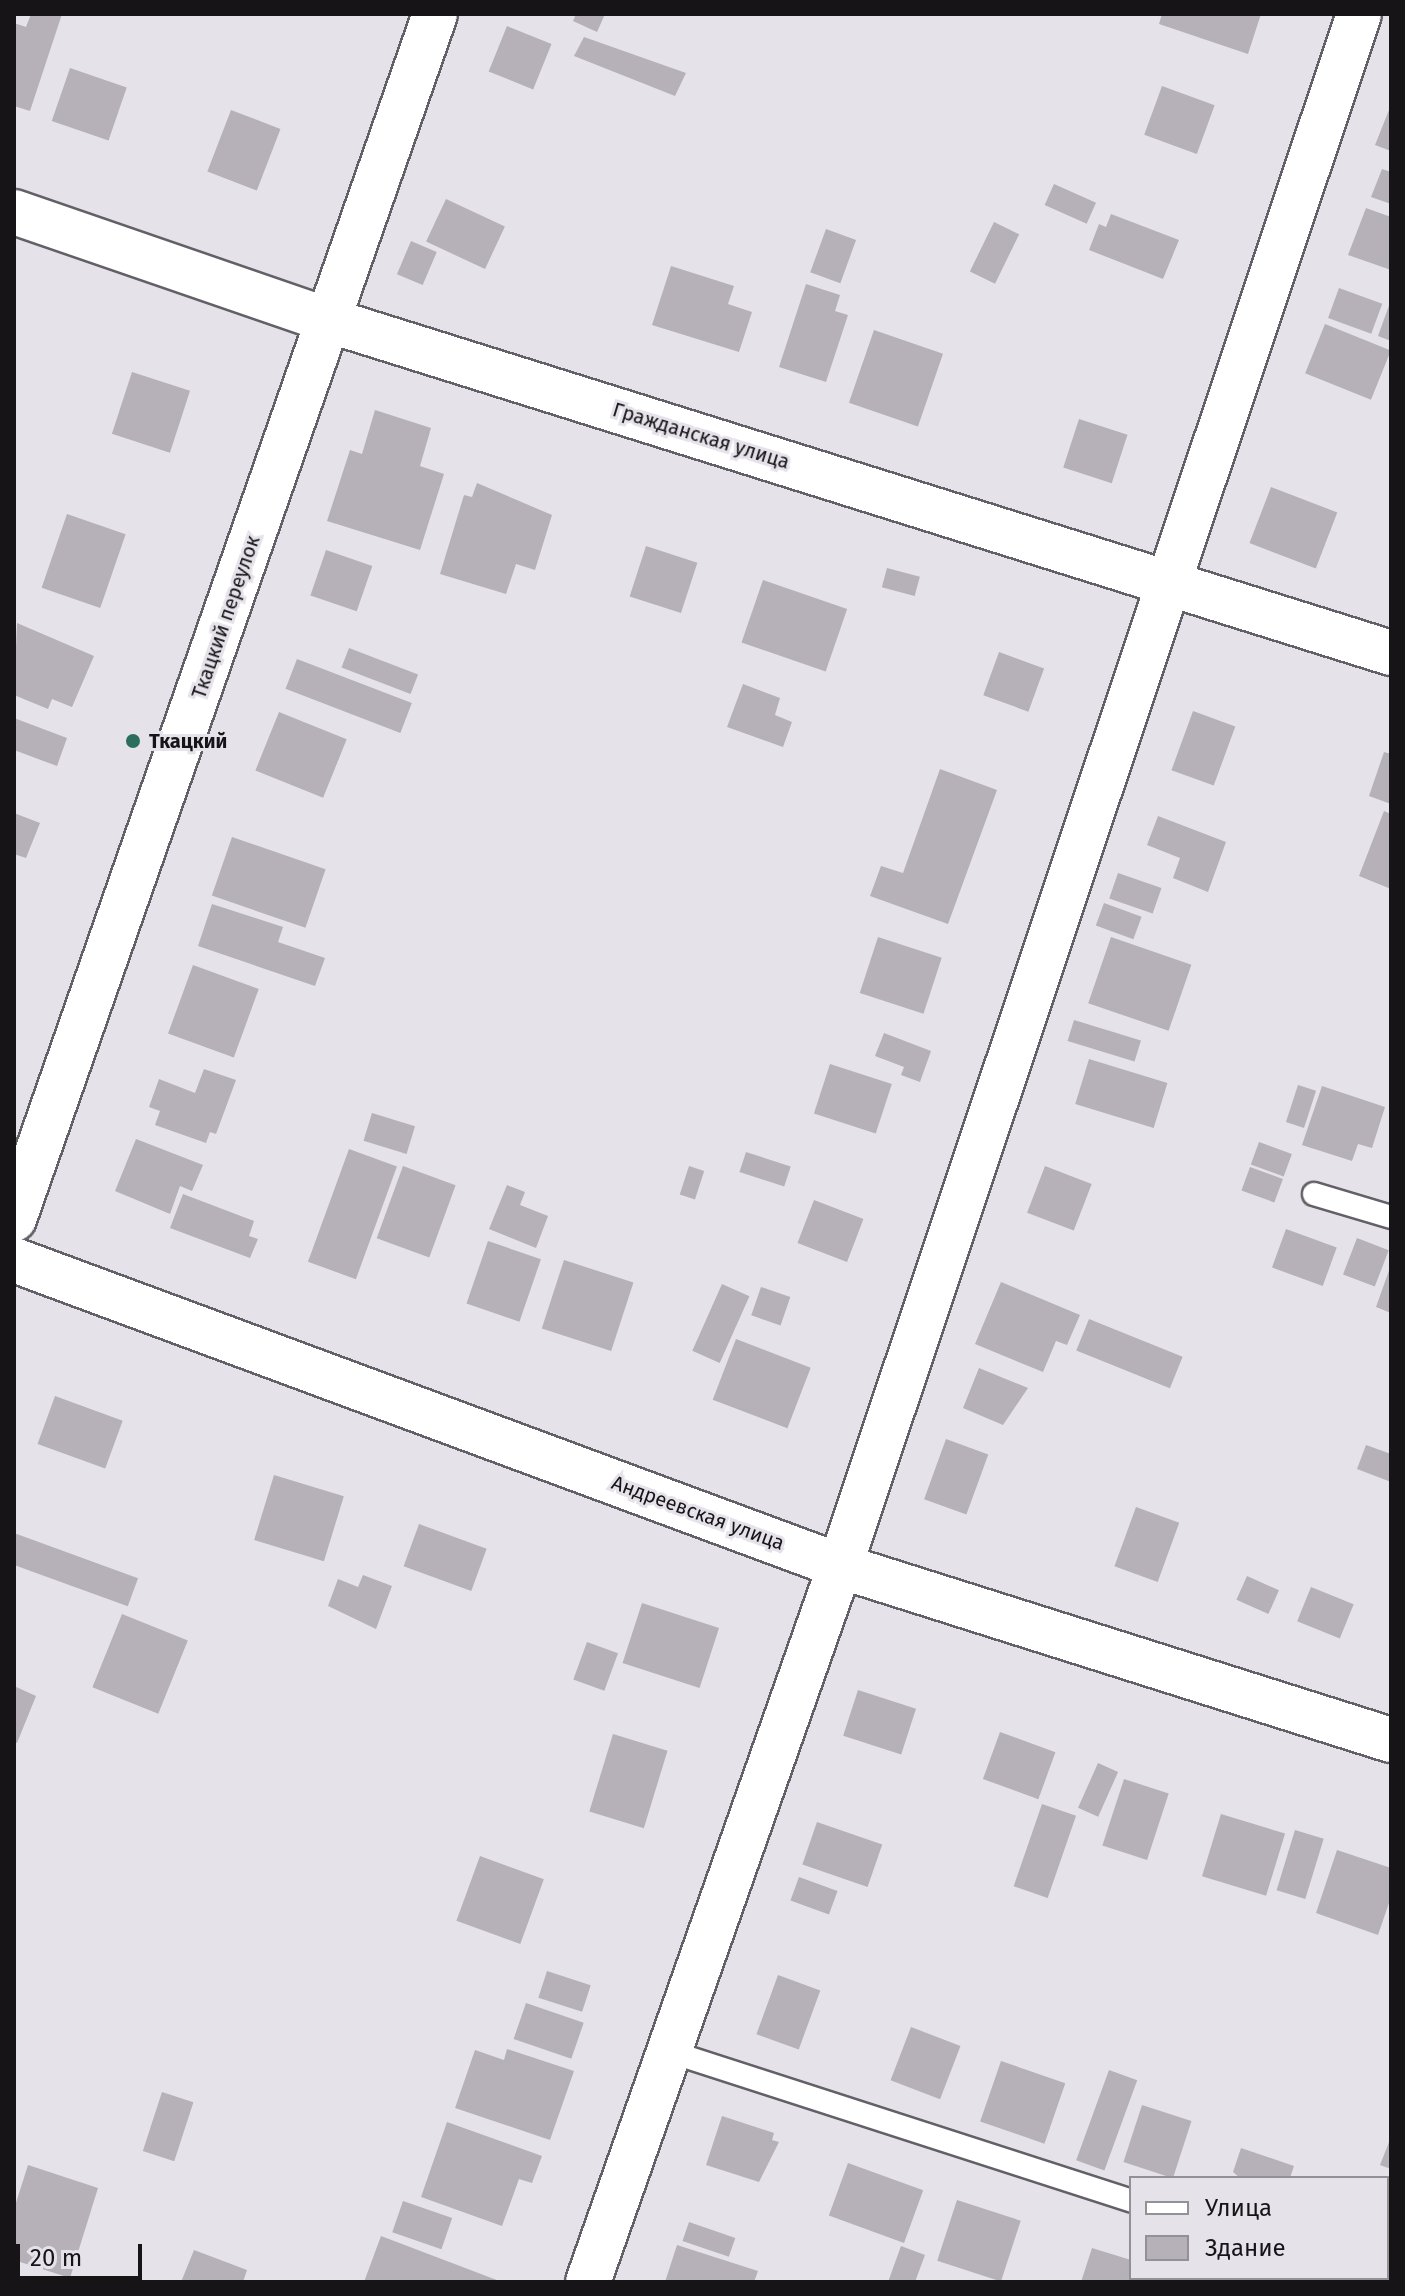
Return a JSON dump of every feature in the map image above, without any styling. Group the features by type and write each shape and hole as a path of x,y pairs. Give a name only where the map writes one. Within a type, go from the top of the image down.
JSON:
{"street":[{"name":"Ткацкий переулок","path":"14,1219 331,321 435,14"},
{"path":"588,2282 840,1566 1359,14"},
{"name":"Гражданская улица","path":"14,212 331,321 1391,653"},
{"name":"Андреевская улица","path":"14,1260 840,1566 1391,1740"}],"lane":[{"path":"1314,1194 1391,1217"},
{"path":"671,2052 1129,2200"}],"building":[{"path":"31,14 62,14 30,111 14,106 14,23 26,27"},
{"path":"576,14 605,14 597,32 573,21"},
{"path":"1162,14 1261,14 1248,54 1159,24"},
{"path":"507,26 552,44 533,89 489,71"},
{"path":"584,37 686,73 675,96 574,56"},
{"path":"70,68 127,88 108,140 52,121"},
{"path":"1162,86 1215,105 1197,154 1144,135"},
{"path":"1391,105 1391,151 1375,145"},
{"path":"231,110 280,129 257,191 207,172"},
{"path":"1382,169 1391,172 1391,204 1371,197"},
{"path":"1054,184 1096,203 1087,224 1045,205"},
{"path":"446,199 505,226 485,269 426,242"},
{"path":"1366,208 1391,217 1391,270 1348,255"},
{"path":"1111,214 1179,240 1163,279 1089,250 1099,224 1106,227"},
{"path":"994,222 1019,234 995,284 970,271"},
{"path":"826,229 856,240 840,283 810,272"},
{"path":"411,241 437,252 423,285 397,274"},
{"path":"671,266 734,286 728,304 752,312 739,352 652,325"},
{"path":"806,284 840,295 835,311 848,315 826,382 779,367"},
{"path":"1339,288 1382,304 1371,334 1328,318"},
{"path":"1391,300 1391,341 1378,336"},
{"path":"1325,324 1391,351 1371,400 1305,373"},
{"path":"874,330 943,354 918,427 849,403"},
{"path":"132,372 190,391 170,453 112,434"},
{"path":"375,410 431,428 420,466 444,474 420,550 327,521 350,450 362,454"},
{"path":"1079,419 1128,435 1112,483 1063,468"},
{"path":"477,483 552,515 535,570 516,564 506,594 440,574 464,495 472,497"},
{"path":"1271,487 1337,512 1316,568 1249,543"},
{"path":"67,514 126,534 100,608 42,588"},
{"path":"646,546 697,563 681,613 630,596"},
{"path":"326,550 372,566 357,611 310,595"},
{"path":"887,568 920,577 915,596 882,587"},
{"path":"763,580 847,609 826,671 742,642"},
{"path":"17,623 94,656 72,707 52,699 48,709 14,695"},
{"path":"349,648 418,675 411,694 341,668"},
{"path":"999,652 1044,668 1028,712 983,695"},
{"path":"297,659 412,703 400,733 286,689"},
{"path":"743,684 780,698 775,715 792,722 783,747 727,727"},
{"path":"1193,711 1235,726 1214,786 1171,770"},
{"path":"279,712 347,739 323,798 255,770"},
{"path":"14,718 67,738 57,766 14,750"},
{"path":"1384,752 1391,754 1391,804 1369,796"},
{"path":"940,769 997,790 948,924 870,896 881,866 903,873"},
{"path":"1384,811 1391,814 1391,889 1359,876"},
{"path":"14,813 40,823 26,858 14,854"},
{"path":"1158,816 1226,842 1208,892 1173,878 1180,858 1147,845"},
{"path":"232,837 326,869 305,928 212,896"},
{"path":"1118,873 1161,888 1153,914 1109,899"},
{"path":"1104,903 1142,917 1133,939 1096,926"},
{"path":"212,904 283,927 278,942 325,958 315,986 198,946"},
{"path":"878,937 942,958 923,1014 860,993"},
{"path":"1111,937 1191,965 1169,1031 1088,1003"},
{"path":"193,965 259,989 234,1058 168,1034"},
{"path":"1074,1020 1141,1040 1135,1062 1068,1041"},
{"path":"884,1033 931,1051 920,1082 901,1075 904,1067 875,1056"},
{"path":"1089,1059 1167,1083 1154,1128 1075,1104"},
{"path":"830,1064 892,1084 876,1134 814,1113"},
{"path":"204,1069 236,1080 216,1134 210,1132 206,1143 155,1125 160,1111 149,1107 159,1079 195,1093"},
{"path":"1298,1085 1316,1091 1304,1128 1286,1122"},
{"path":"1322,1086 1385,1107 1372,1148 1358,1144 1352,1161 1302,1145"},
{"path":"372,1113 415,1126 407,1154 364,1141"},
{"path":"136,1139 203,1165 192,1191 180,1186 170,1214 115,1191"},
{"path":"1259,1142 1292,1154 1284,1177 1251,1165"},
{"path":"349,1149 397,1166 356,1279 308,1262"},
{"path":"746,1152 791,1167 784,1186 740,1172"},
{"path":"403,1166 456,1185 429,1258 377,1238"},
{"path":"689,1166 704,1171 695,1199 680,1195"},
{"path":"1045,1166 1092,1184 1074,1231 1027,1213"},
{"path":"1250,1167 1283,1179 1274,1202 1241,1190"},
{"path":"507,1185 525,1192 520,1205 548,1216 536,1248 489,1229"},
{"path":"183,1194 254,1221 249,1236 258,1239 250,1258 170,1228"},
{"path":"814,1200 863,1219 847,1262 798,1243"},
{"path":"1286,1229 1337,1247 1323,1286 1272,1268"},
{"path":"1357,1238 1389,1250 1375,1287 1343,1274"},
{"path":"488,1241 541,1259 519,1322 467,1303"},
{"path":"564,1260 633,1283 611,1351 542,1328"},
{"path":"1391,1265 1391,1313 1376,1307"},
{"path":"1001,1282 1080,1315 1067,1345 1056,1341 1043,1372 975,1344"},
{"path":"722,1284 749,1296 720,1363 692,1351"},
{"path":"761,1287 790,1297 781,1325 751,1315"},
{"path":"1089,1319 1183,1357 1170,1388 1076,1351"},
{"path":"736,1339 811,1368 787,1428 713,1400"},
{"path":"979,1368 1028,1388 1003,1425 963,1408"},
{"path":"55,1396 123,1421 105,1469 38,1444"},
{"path":"946,1439 988,1454 966,1515 924,1499"},
{"path":"1366,1445 1391,1454 1391,1482 1357,1469"},
{"path":"274,1475 344,1496 324,1561 254,1540"},
{"path":"1136,1507 1179,1523 1158,1582 1114,1566"},
{"path":"419,1524 487,1549 471,1591 404,1566"},
{"path":"14,1533 138,1578 128,1606 14,1565"},
{"path":"363,1575 392,1586 376,1629 328,1606 338,1579 358,1587"},
{"path":"1247,1576 1279,1590 1268,1614 1236,1600"},
{"path":"1311,1587 1354,1604 1340,1639 1297,1621"},
{"path":"642,1603 719,1628 700,1688 623,1663"},
{"path":"122,1614 188,1641 158,1714 92,1687"},
{"path":"587,1642 618,1653 604,1691 573,1680"},
{"path":"14,1686 36,1696 17,1743 14,1742"},
{"path":"858,1690 916,1709 901,1755 843,1736"},
{"path":"1000,1732 1055,1752 1038,1799 983,1779"},
{"path":"613,1734 668,1751 644,1828 589,1811"},
{"path":"1098,1763 1118,1772 1098,1817 1078,1808"},
{"path":"1124,1779 1169,1794 1147,1860 1102,1846"},
{"path":"1042,1804 1076,1816 1048,1898 1014,1886"},
{"path":"1221,1814 1285,1834 1266,1896 1202,1876"},
{"path":"817,1822 882,1844 868,1887 802,1865"},
{"path":"1295,1830 1324,1839 1305,1899 1277,1890"},
{"path":"1337,1850 1391,1868 1391,1897 1378,1935 1316,1913"},
{"path":"480,1856 544,1879 520,1944 456,1921"},
{"path":"799,1877 838,1891 829,1915 790,1900"},
{"path":"547,1971 591,1985 582,2012 538,1998"},
{"path":"778,1975 820,1990 799,2050 756,2034"},
{"path":"526,2003 584,2023 571,2059 514,2039"},
{"path":"911,2027 960,2046 940,2099 891,2080"},
{"path":"507,2049 574,2071 550,2140 455,2108 475,2050 504,2060"},
{"path":"1001,2061 1065,2083 1044,2144 980,2122"},
{"path":"1109,2070 1137,2080 1104,2170 1076,2160"},
{"path":"162,2092 193,2102 174,2161 143,2151"},
{"path":"1142,2105 1191,2121 1174,2176 1123,2162"},
{"path":"722,2116 774,2133 772,2140 779,2142 759,2182 706,2165"},
{"path":"447,2122 542,2156 532,2183 519,2179 502,2226 421,2197"},
{"path":"1391,2137 1391,2169 1380,2165"},
{"path":"1241,2148 1294,2166 1291,2176 1238,2176 1233,2172"},
{"path":"848,2163 923,2190 904,2243 829,2216"},
{"path":"28,2165 98,2188 70,2278 14,2260 14,2209"},
{"path":"957,2200 1021,2221 1001,2282 937,2261"},
{"path":"403,2201 452,2218 441,2249 392,2232"},
{"path":"689,2222 735,2238 729,2257 682,2241"},
{"path":"381,2236 502,2282 364,2282"},
{"path":"677,2245 758,2271 754,2282 665,2282"},
{"path":"901,2246 925,2255 915,2282 888,2282"},
{"path":"1092,2248 1129,2259 1129,2280 1147,2282 1081,2282"},
{"path":"194,2250 247,2270 243,2282 181,2282"}],"place":[{"name":"Ткацкий","path":"133,741"}]}
